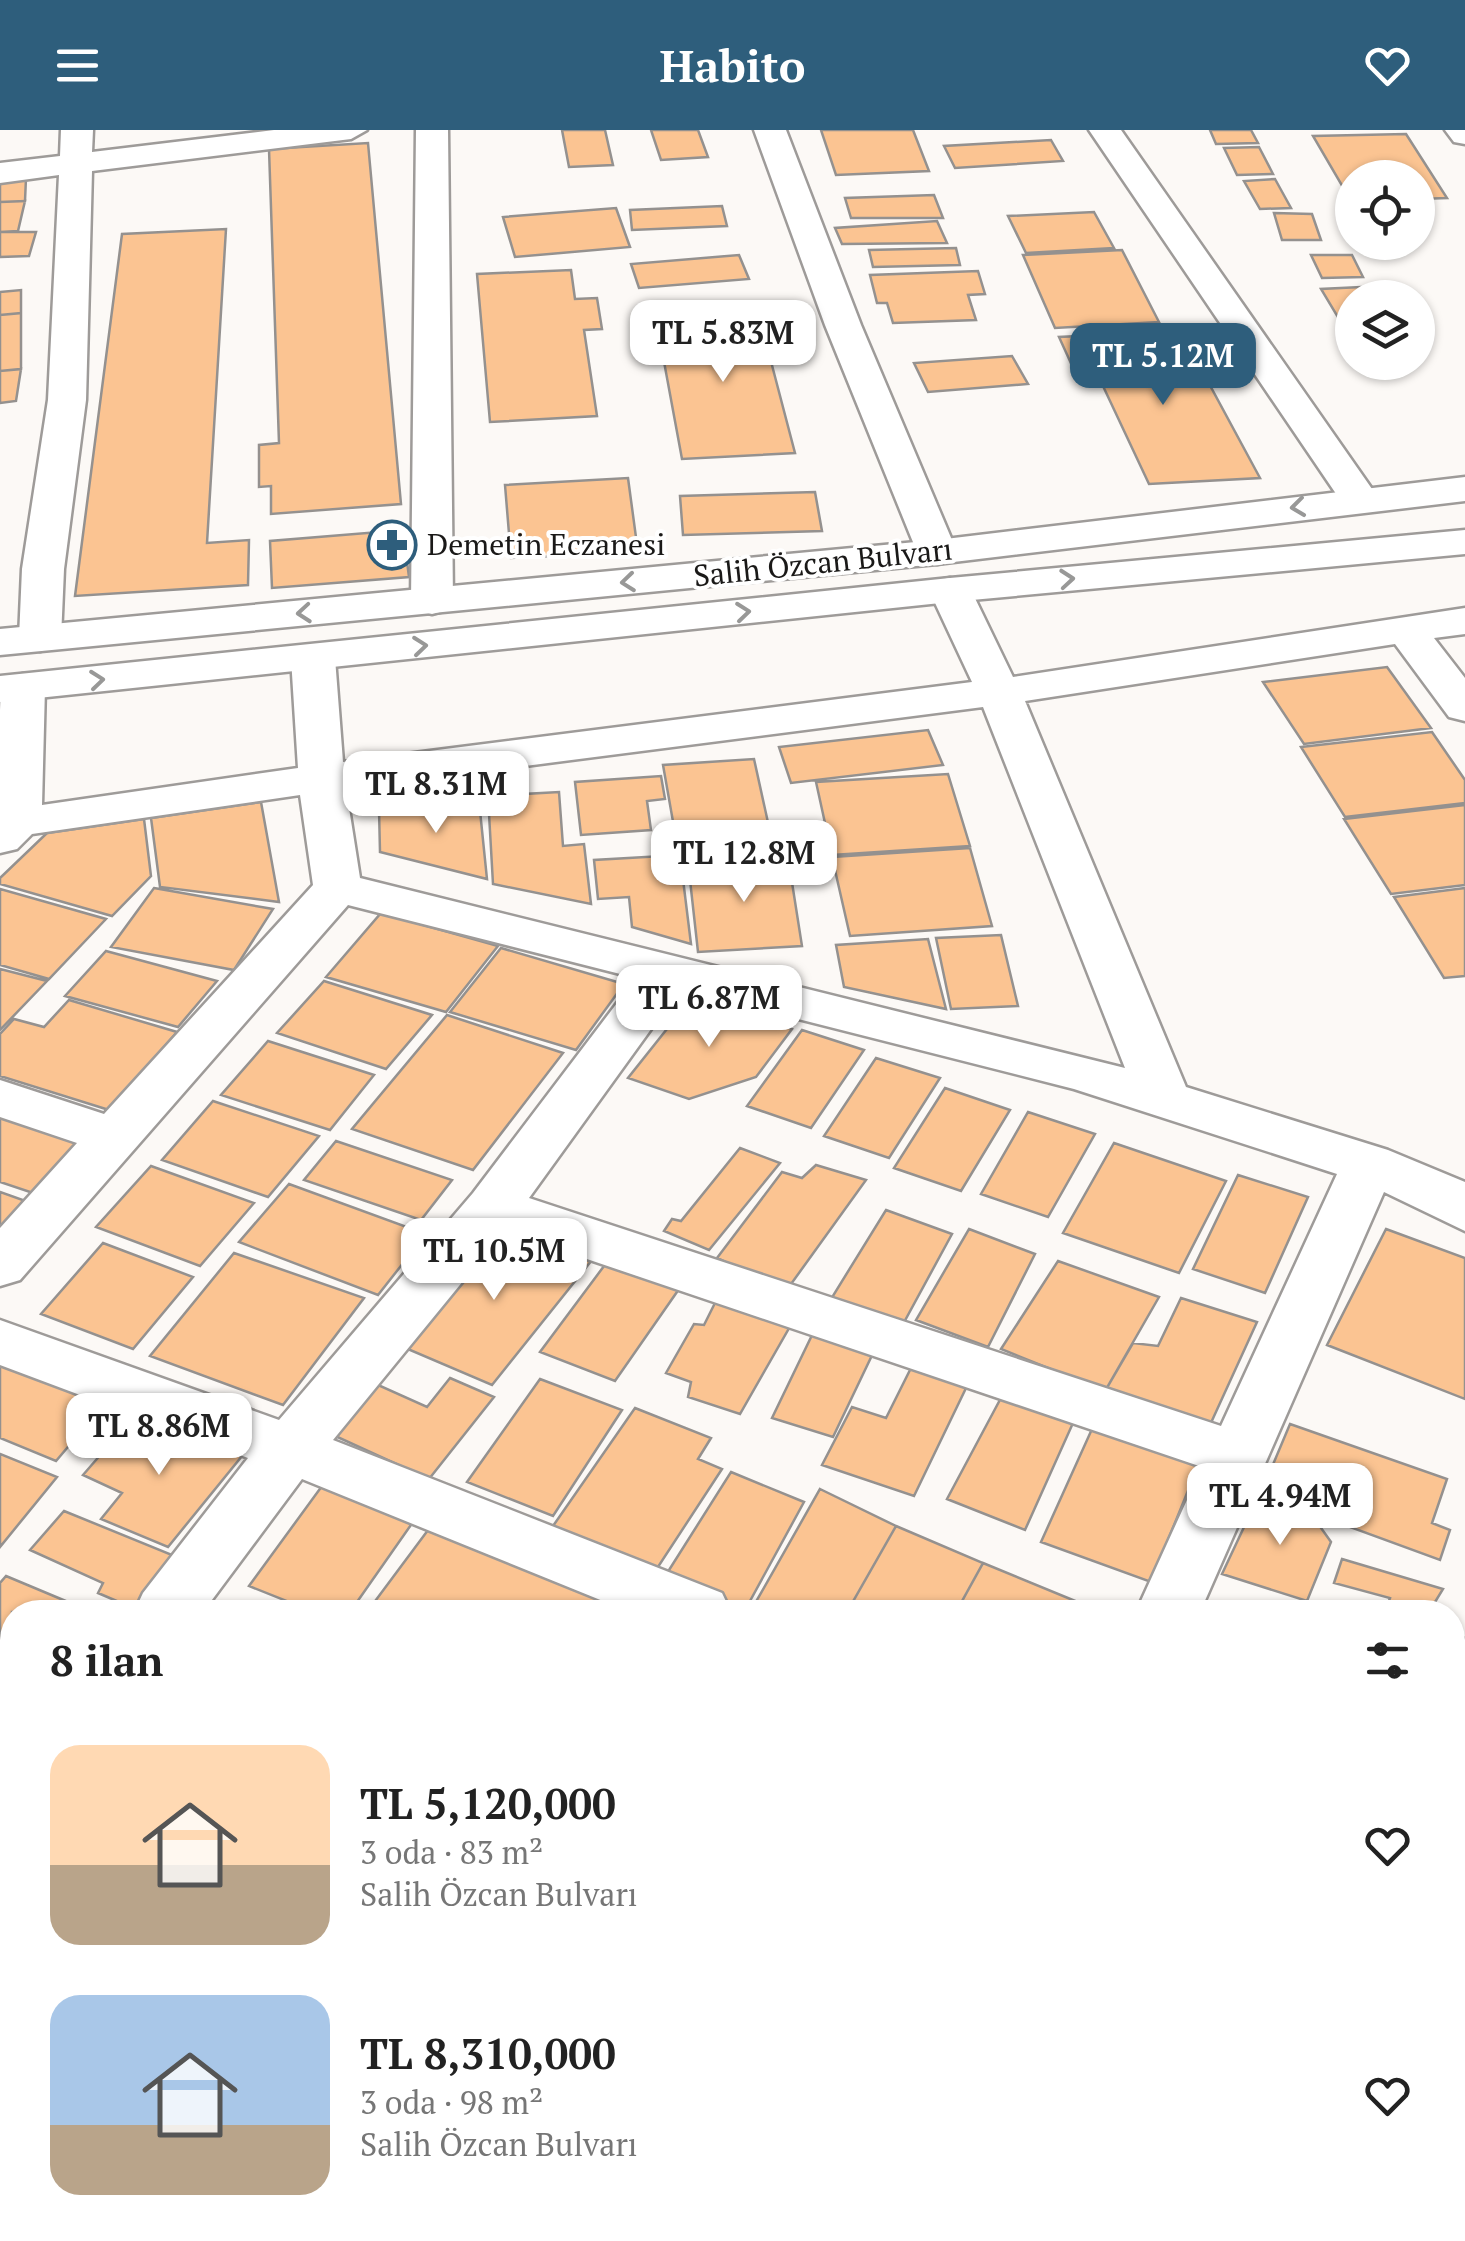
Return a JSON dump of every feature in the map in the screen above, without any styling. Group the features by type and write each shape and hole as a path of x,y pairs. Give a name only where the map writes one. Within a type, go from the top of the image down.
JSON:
{"street":[{"path":"0,144 351,130"},
{"path":"432,130 432,601"},
{"path":"770,130 842,325 999,692 1165,1102"},
{"path":"1105,130 1360,499"},
{"path":"0,173 77,143"},
{"path":"20,640 43,569 67,400 77,143"},
{"name":"Salih Özcan Bulvarı","path":"12,688 313,658 944,571 1360,499 1465,488"},
{"name":"Salih Özcan Bulvarı","path":"20,640 432,601 1465,542"},
{"path":"12,688 6,829 321,778 999,692 1465,621"},
{"path":"1405,629 1465,708"},
{"path":"0,1265 336,887 321,778 313,658"},
{"path":"336,887 666,973 1086,1074 1369,1164 1448,1197 1465,1211"},
{"path":"175,1600 290,1449 493,1207 666,973"},
{"path":"0,1098 116,1138"},
{"path":"1173,1600 1369,1164"},
{"path":"493,1207 1237,1455"},
{"path":"0,1342 290,1449 669,1600"}],"building":[{"path":"562,130 605,130 613,165 569,167"},
{"path":"651,130 698,130 708,157 661,160"},
{"path":"821,130 913,130 929,171 836,175"},
{"path":"1210,130 1251,130 1258,143 1216,144"},
{"path":"1406,134 1423,160 1335,160 1335,174 1313,136"},
{"path":"1051,140 1063,161 955,168 944,146"},
{"path":"368,143 401,504 271,514 271,486 259,487 259,445 279,443 269,149"},
{"path":"1259,147 1273,174 1237,175 1224,148"},
{"path":"26,178 25,201 0,202 0,181"},
{"path":"1275,179 1291,208 1260,209 1244,181"},
{"path":"1435,179 1447,198 1435,198"},
{"path":"934,195 943,218 851,218 845,198"},
{"path":"25,201 18,231 0,232 0,202"},
{"path":"722,206 727,226 632,230 630,210"},
{"path":"616,208 630,247 515,257 503,217"},
{"path":"1094,212 1114,248 1026,253 1008,216"},
{"path":"1274,213 1312,214 1321,240 1282,240"},
{"path":"937,221 947,243 842,244 835,228"},
{"path":"226,229 207,543 249,540 248,585 75,596 122,234"},
{"path":"0,232 36,232 29,256 0,257"},
{"path":"956,248 960,265 873,267 869,250"},
{"path":"1122,250 1159,322 1055,328 1023,255"},
{"path":"739,255 749,279 639,288 631,264"},
{"path":"1311,255 1354,260 1363,277 1322,278"},
{"path":"571,270 575,299 597,298 602,329 584,330 597,416 490,422 477,274"},
{"path":"978,271 985,294 968,295 976,320 893,323 887,303 877,303 870,275"},
{"path":"1335,288 1335,312 1321,289"},
{"path":"21,290 21,313 0,315 0,292"},
{"path":"757,308 795,453 682,459 655,313"},
{"path":"21,313 21,369 0,371 0,315"},
{"path":"1163,332 1180,365 1200,367 1260,478 1149,484 1095,369 1074,370 1059,337"},
{"path":"1012,356 1028,384 928,392 914,363"},
{"path":"21,369 16,401 0,403 0,371"},
{"path":"628,478 638,552 511,558 505,485"},
{"path":"815,492 822,531 683,535 680,496"},
{"path":"403,530 409,577 272,588 270,541"},
{"path":"1387,667 1431,728 1304,744 1263,682"},
{"path":"928,730 943,765 791,783 779,747"},
{"path":"1432,732 1465,780 1465,803 1345,817 1301,747"},
{"path":"754,759 769,827 675,833 663,765"},
{"path":"948,774 970,846 832,855 816,782"},
{"path":"661,776 665,799 647,801 651,830 581,835 575,782"},
{"path":"559,792 563,846 584,844 591,904 493,884 488,796"},
{"path":"479,801 487,879 380,852 379,809"},
{"path":"261,802 279,902 160,887 151,818"},
{"path":"1465,805 1465,885 1391,894 1344,819"},
{"path":"144,819 151,876 112,916 0,884 0,878 47,833"},
{"path":"970,848 992,926 850,936 832,857"},
{"path":"680,855 691,944 632,927 629,897 598,899 594,860"},
{"path":"788,857 802,946 698,952 688,862"},
{"path":"154,888 273,909 234,970 111,947"},
{"path":"1465,888 1465,976 1444,978 1394,897"},
{"path":"0,889 106,919 49,979 0,965"},
{"path":"381,913 498,946 446,1012 326,977"},
{"path":"1001,935 1018,1006 951,1009 936,938"},
{"path":"928,939 946,1009 844,987 836,945"},
{"path":"501,948 624,984 576,1050 450,1012"},
{"path":"106,951 217,981 178,1027 65,996"},
{"path":"0,969 47,981 0,1030"},
{"path":"324,981 432,1015 386,1069 277,1033"},
{"path":"694,995 792,1029 756,1077 689,1099 628,1078"},
{"path":"69,1000 177,1032 109,1110 0,1076 0,1034 14,1019 44,1027"},
{"path":"447,1015 563,1053 473,1170 352,1129"},
{"path":"802,1030 864,1050 811,1128 747,1106"},
{"path":"268,1041 374,1075 330,1130 221,1095"},
{"path":"876,1058 940,1078 889,1158 824,1136"},
{"path":"945,1088 1010,1110 961,1191 894,1168"},
{"path":"213,1101 319,1136 268,1197 162,1160"},
{"path":"1028,1112 1095,1134 1048,1217 981,1194"},
{"path":"0,1117 93,1148 48,1198 0,1182"},
{"path":"336,1141 452,1180 421,1220 304,1180"},
{"path":"1114,1143 1226,1181 1179,1273 1063,1233"},
{"path":"740,1148 780,1163 709,1250 664,1231 672,1219 681,1221"},
{"path":"816,1165 866,1180 786,1291 717,1258 782,1172 802,1178"},
{"path":"151,1166 254,1203 200,1266 96,1227"},
{"path":"1238,1175 1308,1197 1265,1293 1193,1269"},
{"path":"289,1184 426,1234 378,1295 239,1242"},
{"path":"0,1192 34,1204 0,1240"},
{"path":"886,1210 952,1234 902,1326 831,1299"},
{"path":"499,1222 592,1260 492,1385 396,1344"},
{"path":"969,1229 1035,1254 988,1347 916,1320"},
{"path":"1386,1229 1465,1258 1465,1399 1327,1345"},
{"path":"103,1243 193,1277 133,1349 41,1314"},
{"path":"234,1253 364,1298 283,1405 150,1356"},
{"path":"1058,1261 1159,1297 1105,1391 1001,1349"},
{"path":"607,1262 679,1289 615,1381 540,1352"},
{"path":"720,1293 796,1316 740,1414 688,1397 691,1382 666,1373 694,1324 704,1325"},
{"path":"1181,1298 1257,1322 1210,1425 1105,1391 1133,1343 1158,1346"},
{"path":"814,1331 875,1349 833,1437 772,1418"},
{"path":"0,1352 111,1396 56,1461 0,1438"},
{"path":"911,1368 967,1386 914,1496 822,1465 852,1407 886,1418"},
{"path":"450,1378 494,1397 429,1479 333,1435 376,1384 427,1407"},
{"path":"540,1379 622,1410 553,1516 467,1482"},
{"path":"1002,1396 1073,1423 1025,1530 947,1499"},
{"path":"635,1408 711,1438 698,1459 722,1469 656,1570 553,1526"},
{"path":"135,1415 242,1456 168,1547 101,1519 122,1493 83,1475"},
{"path":"1290,1424 1447,1479 1432,1523 1450,1530 1440,1560 1331,1520 1339,1500 1269,1474"},
{"path":"1092,1429 1198,1466 1151,1582 1041,1542"},
{"path":"0,1454 57,1477 0,1547"},
{"path":"731,1472 804,1502 751,1600 716,1600 664,1578"},
{"path":"322,1486 413,1522 358,1600 284,1600 249,1586"},
{"path":"820,1489 896,1526 854,1600 757,1600"},
{"path":"1260,1493 1304,1504 1331,1542 1307,1600 1222,1574"},
{"path":"64,1511 177,1557 148,1600 114,1600 98,1593 103,1583 30,1550"},
{"path":"437,1518 628,1600 376,1600"},
{"path":"896,1526 983,1563 963,1600 854,1600"},
{"path":"1342,1559 1443,1589 1436,1600 1389,1600 1334,1583"},
{"path":"983,1563 1073,1600 963,1600"},
{"path":"6,1576 63,1600 0,1600 0,1583"}],"place":[{"name":"Demetin Eczanesi","path":"392,545"}]}
